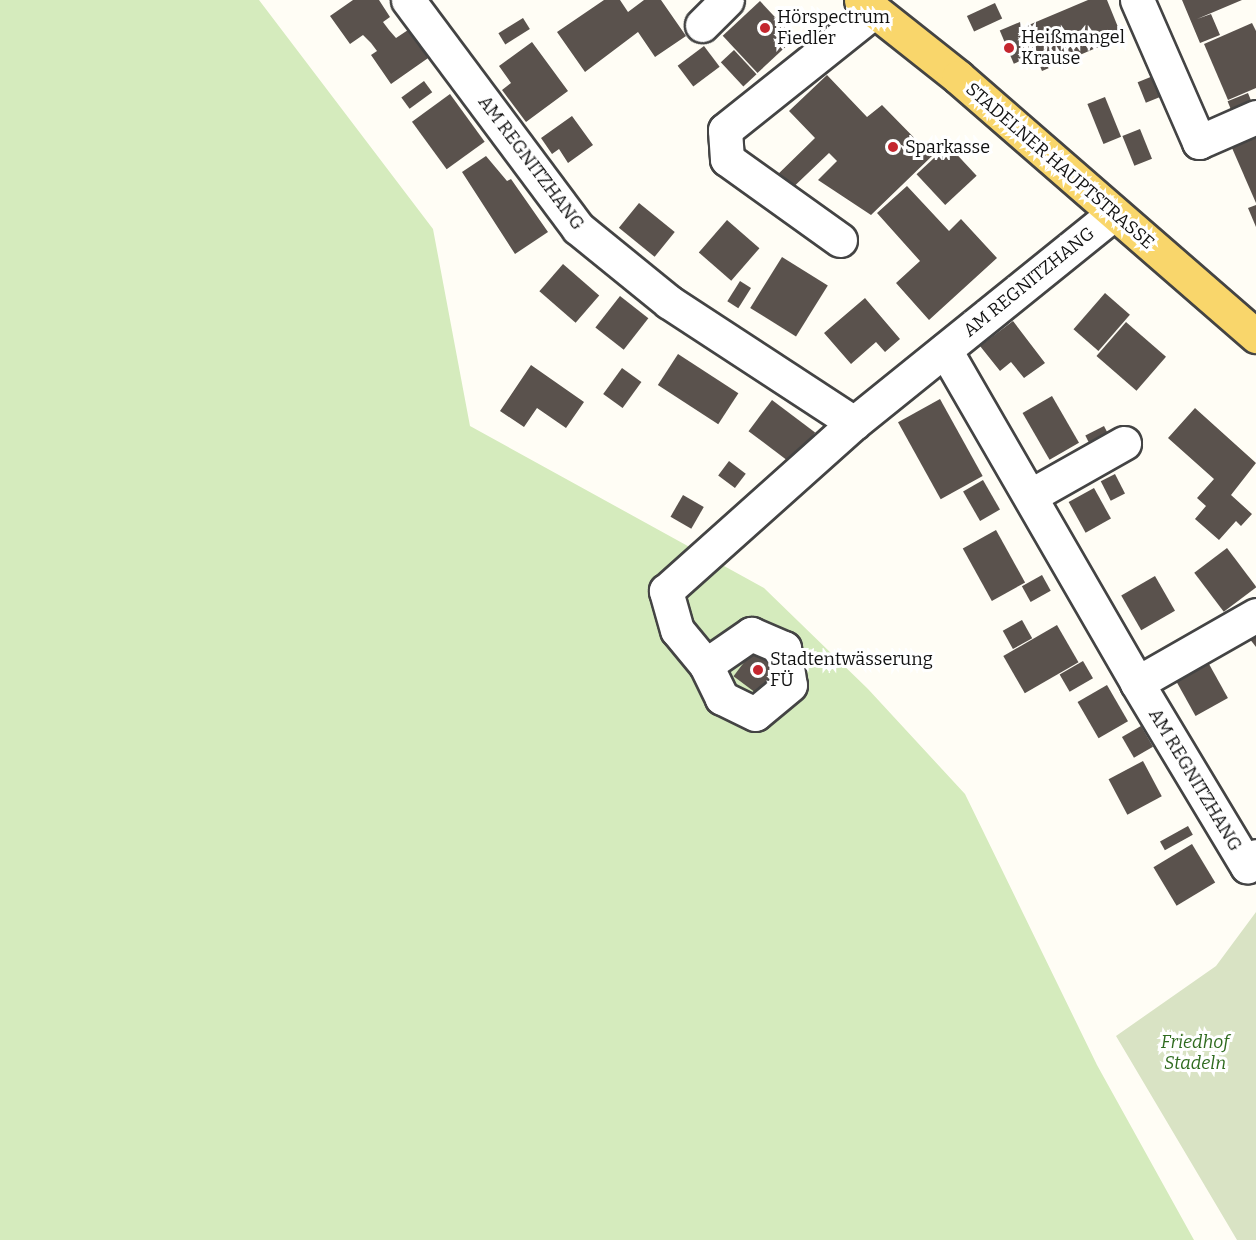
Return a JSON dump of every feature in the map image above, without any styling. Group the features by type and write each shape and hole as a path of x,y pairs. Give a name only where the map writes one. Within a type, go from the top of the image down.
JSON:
{"main road":[{"name":"STADELNER HAUPTSTRASSE","path":"868,6 958,77 1256,336"}],"street":[{"name":"AM REGNITZHANG","path":"408,0 578,228 669,302 854,423"},
{"path":"702,25 727,0"},
{"path":"1137,0 1199,142 1256,117"},
{"path":"840,240 727,159 725,130 868,6"},
{"name":"AM REGNITZHANG","path":"706,665 677,630 666,591 709,549 854,423 1113,214"},
{"name":"AM REGNITZHANG","path":"945,350 1137,683 1246,866 1256,856"},
{"path":"1030,496 1124,443"},
{"path":"1137,683 1256,615"}],"green space":[{"path":"0,0 259,0 433,229 470,426 764,588 868,689 965,794 1097,1065 1194,1240 0,1240"},
{"name":"Friedhof Stadeln","path":"1256,912 1256,1240 1237,1240 1116,1036 1216,966"}],"building":[{"path":"353,0 379,0 390,17 383,22 396,38 411,28 431,56 391,84 371,55 377,51 371,43 363,35 350,44 330,16"},
{"path":"604,0 620,0 628,12 644,0 661,0 686,36 655,57 638,32 585,72 557,32"},
{"path":"1088,0 1107,0 1122,37 1042,71 1024,27"},
{"path":"1182,0 1242,0 1197,19 1211,14 1220,35 1200,43"},
{"path":"760,1 795,38 757,73 723,36"},
{"path":"995,3 1002,18 974,32 967,16"},
{"path":"523,18 530,29 505,44 498,33"},
{"path":"1020,22 1034,55 1014,64 1000,31"},
{"path":"1252,23 1256,31 1256,88 1228,100 1204,44"},
{"path":"532,42 568,91 526,122 502,90 511,83 499,66"},
{"path":"704,46 720,67 693,87 678,66"},
{"path":"734,50 757,74 743,86 721,62"},
{"path":"1158,74 1166,94 1146,103 1138,82"},
{"path":"827,75 867,117 882,105 932,156 871,215 818,180 837,161 829,153 784,196 770,182 815,138 789,111"},
{"path":"424,81 432,92 410,109 401,97"},
{"path":"1248,93 1252,103 1232,111 1228,101"},
{"path":"450,94 485,142 447,169 412,122"},
{"path":"1105,97 1121,137 1103,144 1087,104"},
{"path":"572,116 593,145 568,163 559,149 552,154 541,138"},
{"path":"1140,129 1152,159 1134,166 1122,136"},
{"path":"1256,138 1256,203 1232,148"},
{"path":"948,145 977,176 945,205 917,174"},
{"path":"486,156 507,181 511,179 548,232 515,254 462,172"},
{"path":"907,186 949,231 961,219 997,258 929,320 896,283 920,261 877,213"},
{"path":"639,203 675,232 655,257 619,228"},
{"path":"1256,205 1256,227 1248,208"},
{"path":"727,220 759,248 731,281 699,252"},
{"path":"782,257 828,286 796,336 750,308"},
{"path":"563,264 599,295 576,323 539,291"},
{"path":"740,281 751,288 738,308 727,301"},
{"path":"1105,293 1130,315 1098,351 1074,329"},
{"path":"620,296 648,318 624,350 595,328"},
{"path":"865,298 900,339 885,352 876,342 851,364 824,333"},
{"path":"1013,321 1045,363 1024,378 1011,362 1000,371 980,346"},
{"path":"1126,322 1166,357 1136,391 1096,356"},
{"path":"678,354 738,393 718,424 658,385"},
{"path":"531,365 584,402 566,428 537,408 524,427 500,411"},
{"path":"622,368 641,382 623,408 603,394"},
{"path":"1052,396 1079,443 1050,460 1023,413"},
{"path":"940,399 983,476 941,499 898,422"},
{"path":"772,400 815,432 792,464 749,431"},
{"path":"1195,408 1256,463 1231,495 1252,514 1241,526 1236,521 1219,540 1195,519 1206,506 1197,498 1214,479 1168,438"},
{"path":"1104,426 1110,438 1091,447 1085,436"},
{"path":"729,461 746,474 735,488 718,475"},
{"path":"1115,474 1125,494 1111,501 1101,481"},
{"path":"983,480 1000,509 980,521 963,492"},
{"path":"1094,488 1111,519 1086,533 1069,502"},
{"path":"683,495 704,507 691,529 670,517"},
{"path":"996,530 1025,582 992,601 963,548"},
{"path":"1227,548 1256,588 1224,612 1194,573"},
{"path":"1042,575 1051,591 1031,602 1022,586"},
{"path":"1155,576 1175,611 1141,630 1121,596"},
{"path":"1022,620 1032,638 1013,649 1003,631"},
{"path":"1057,625 1078,662 1025,693 1003,656"},
{"path":"1256,632 1256,647 1249,638"},
{"name":"Stadtentwässerung FÜ","path":"757,645 782,664 758,695 734,676"},
{"path":"1083,661 1093,678 1070,692 1060,674"},
{"path":"1209,664 1228,698 1196,716 1177,682"},
{"path":"1107,685 1128,721 1099,738 1078,702"},
{"path":"1141,726 1153,747 1134,758 1122,737"},
{"path":"1143,761 1162,796 1127,815 1109,779"},
{"path":"1188,826 1193,835 1165,850 1160,842"},
{"path":"1192,844 1215,883 1177,906 1153,867"}],"place":[{"name":"Hörspectrum Fiedler","path":"765,28"},
{"name":"Heißmangel Krause","path":"1009,48"},
{"name":"Sparkasse","path":"893,147"},
{"name":"Stadtentwässerung FÜ","path":"758,670"}]}
